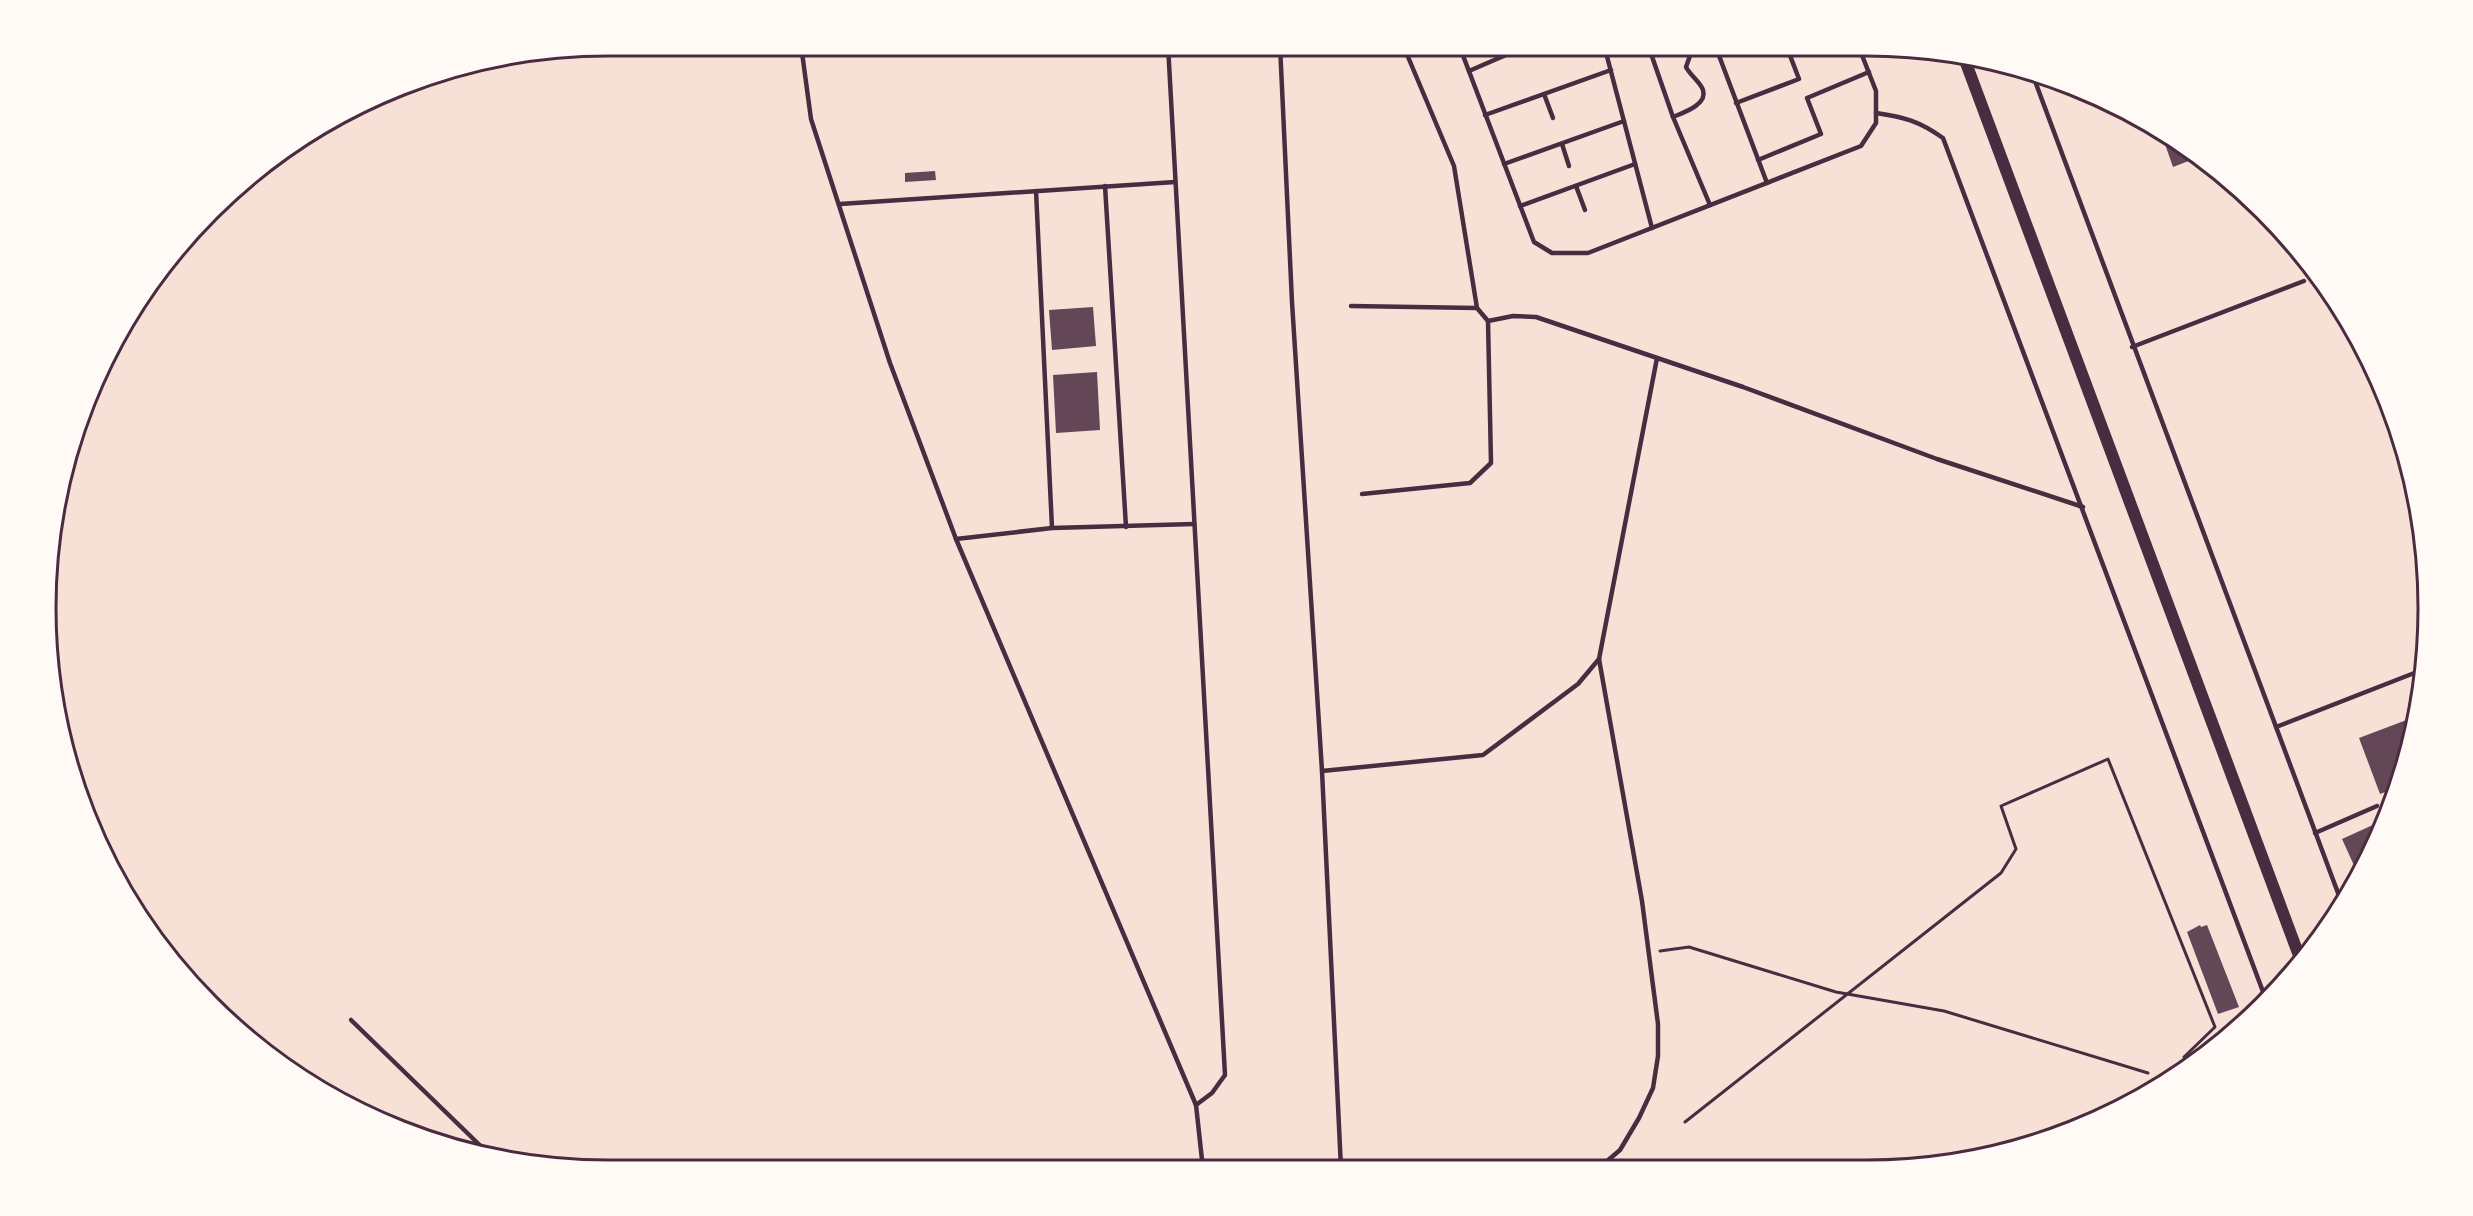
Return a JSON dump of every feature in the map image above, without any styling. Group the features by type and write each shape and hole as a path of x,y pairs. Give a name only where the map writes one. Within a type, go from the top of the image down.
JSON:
{"main road":[{"path":"1967,65 2297,951"}],"lane":[{"path":"803,56 812,119 890,363 956,539 1196,1106 1202,1160"},
{"path":"1169,56 1225,1075 1212,1093 1196,1106"},
{"path":"1281,56 1292,302 1322,771 1341,1160"},
{"path":"1362,494 1470,483 1491,463 1488,321 1477,308 1454,166 1408,56"},
{"path":"1463,56 1534,242 1552,253 1588,253 1862,146 1876,123 1876,91 1862,56"},
{"path":"1469,70 1502,56"},
{"path":"1607,56 1652,228"},
{"path":"1652,56 1673,117 1710,205"},
{"path":"1673,117 1696,106 1704,95 1703,89 1686,67 1690,56"},
{"path":"1719,56 1767,183"},
{"path":"1736,103 1799,78 1790,56"},
{"path":"1485,115 1611,70"},
{"path":"1758,160 1821,134 1807,98 1869,72"},
{"path":"2036,83 2132,347 2338,893"},
{"path":"1544,94 1553,118"},
{"path":"1876,113 1908,118 1925,125 1943,138 2263,991"},
{"path":"1504,164 1624,121"},
{"path":"1562,144 1569,166"},
{"path":"1521,206 1635,164"},
{"path":"840,204 1175,182"},
{"path":"1105,186 1126,527"},
{"path":"1576,186 1585,210"},
{"path":"1036,190 1052,528"},
{"path":"2132,347 2304,281"},
{"path":"1351,306 1477,308"},
{"path":"1488,321 1513,316 1536,317 1743,387 1937,459 2083,507"},
{"path":"1608,1160 1620,1150 1639,1119 1653,1088 1658,1056 1658,1024 1642,901 1599,659 1657,358"},
{"path":"956,539 1052,528 1194,524"},
{"path":"1322,771 1483,755 1578,684 1599,659"},
{"path":"2276,727 2414,673"},
{"path":"2315,833 2377,806"},
{"path":"351,1020 480,1145"}],"path":[{"path":"1685,1122 2001,873 2016,849 2001,806 2108,759 2215,1027 2183,1059"},
{"path":"1649,952 1689,947 1848,994 1944,1011 2157,1076"}],"building":[{"path":"2165,145 2189,161 2173,167"},
{"path":"935,171 936,180 905,182 905,173"},
{"path":"1093,307 1096,346 1052,350 1049,310"},
{"path":"1097,372 1100,430 1056,433 1053,375"},
{"path":"2406,720 2386,792 2380,794 2359,738"},
{"path":"2372,825 2354,865 2342,839"},
{"path":"2200,925 2201,927 2207,925 2239,1007 2218,1014 2187,932"}]}
